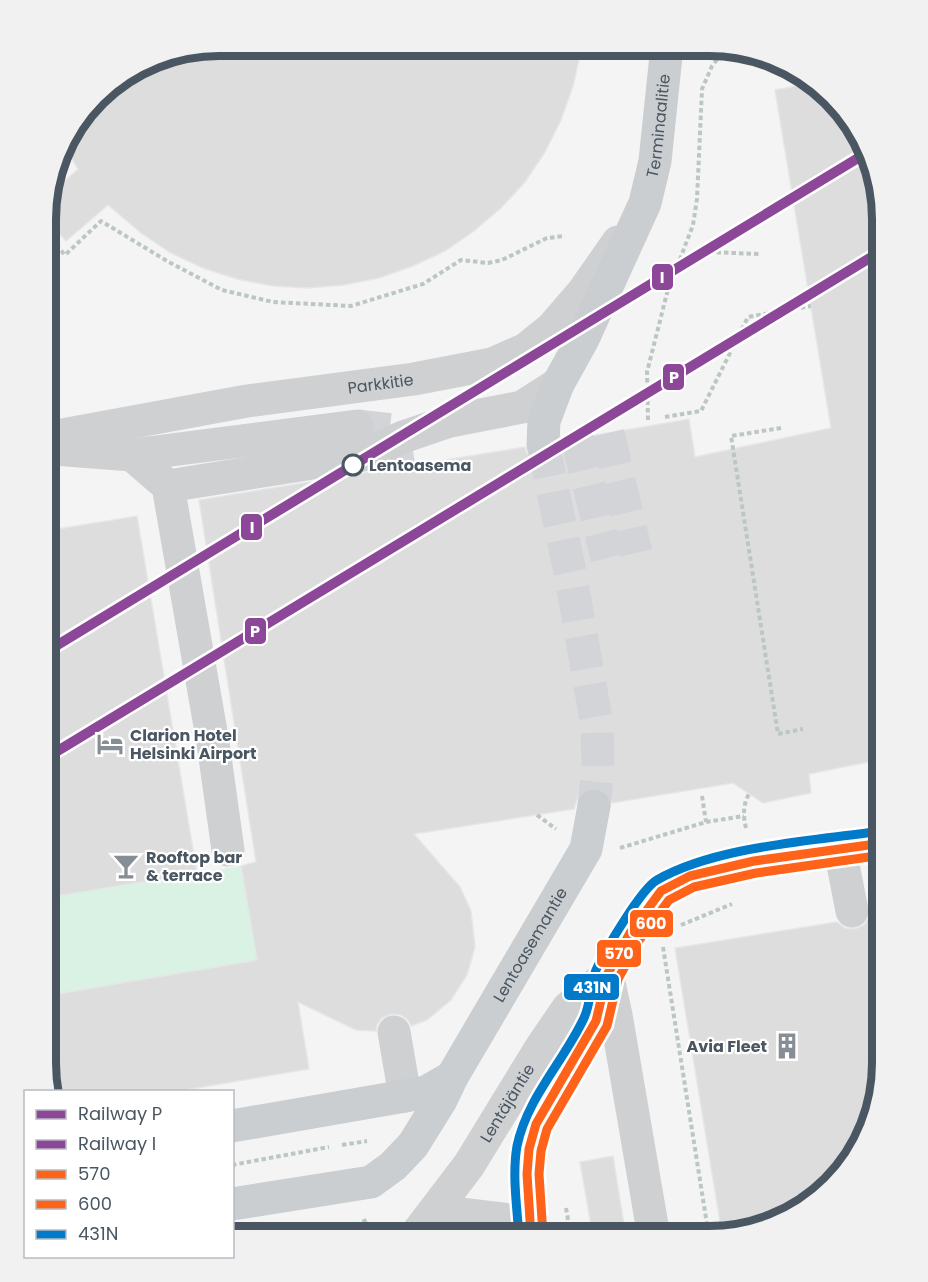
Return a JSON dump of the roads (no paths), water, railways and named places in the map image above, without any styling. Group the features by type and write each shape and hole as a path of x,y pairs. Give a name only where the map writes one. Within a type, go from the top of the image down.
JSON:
{"main road":[{"name":"Terminaalitie","path":"645,203 655,161 666,56"},
{"path":"543,444 544,420 558,384 583,339 645,203"},
{"name":"Lentoasemantie","path":"234,1204 371,1182 393,1166 423,1130 586,849 594,806"},
{"name":"Lentoasemantie","path":"234,1126 426,1092 452,1077"}],"street":[{"path":"661,97 679,56"},
{"name":"Parkkitie","path":"56,436 248,401 414,379 492,364 526,349 550,329 583,292 645,203"},
{"path":"168,486 363,455 403,437 450,421 522,407 558,384"},
{"path":"56,416 137,406 186,412"},
{"path":"56,449 132,455 357,426"},
{"path":"132,455 168,486 213,743 228,850"},
{"name":"Lentäjäntie","path":"530,1226 527,1174 536,1124 596,1021 607,975 630,933 661,891 690,876 754,861 872,845"},
{"path":"840,849 852,911"},
{"path":"607,975 652,1226"},
{"name":"Lentäjäntie","path":"423,1226 469,1165 540,1049 568,1008 607,975"},
{"path":"394,1032 405,1096 423,1130"},
{"path":"435,1211 514,1226"}],"tunnel":[{"path":"357,426 393,430 399,468"},
{"path":"608,433 636,553"},
{"path":"577,438 607,558"},
{"path":"543,444 571,577 597,725 598,768 594,806"}],"rail line":[{"name":"I","path":"56,646 860,157"},
{"name":"P","path":"56,752 872,257"}],"place":[{"name":"Lentoasema","path":"353,465"},
{"name":"Clarion Hotel Helsinki Airport","path":"110,744"},
{"name":"Rooftop bar & terrace","path":"126,866"},
{"name":"Avia Fleet","path":"787,1046"}]}
